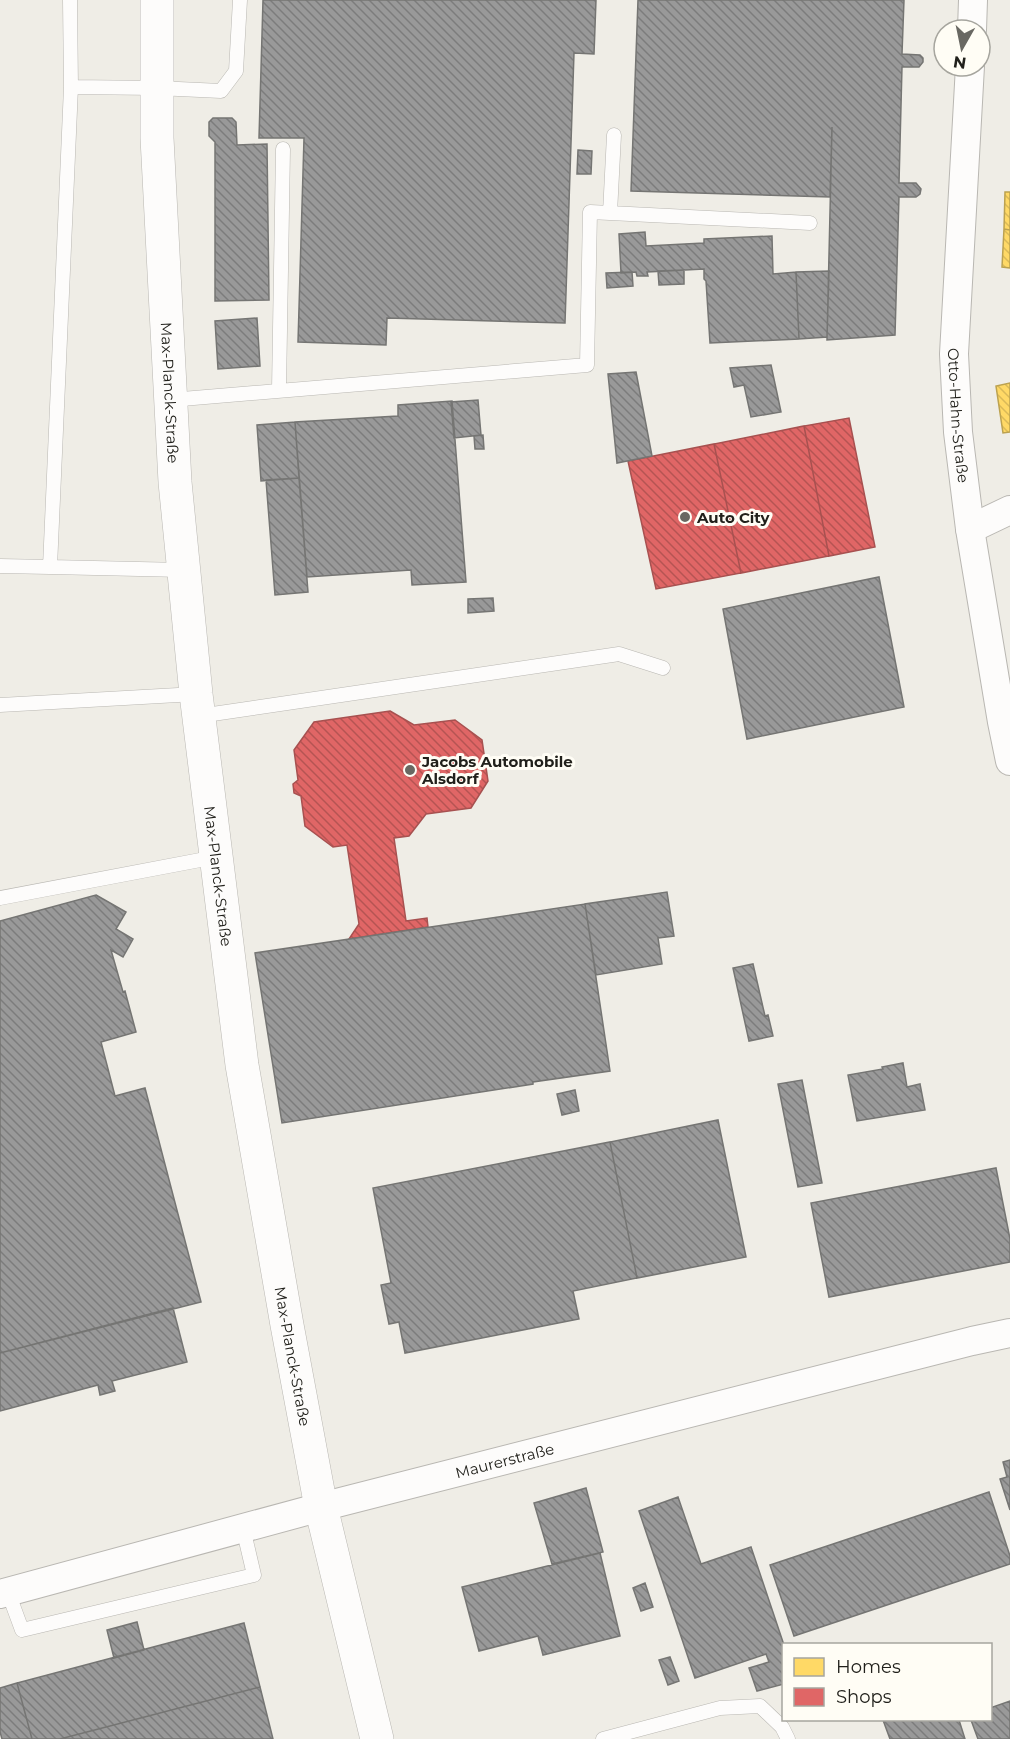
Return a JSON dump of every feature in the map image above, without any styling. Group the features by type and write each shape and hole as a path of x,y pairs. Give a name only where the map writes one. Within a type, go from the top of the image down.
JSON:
{"street":[{"name":"Max-Planck-Straße","path":"157,0 157,138 170,399 183,570 197,705 242,1065 321,1507 377,1739"},
{"path":"972,18 973,0"},
{"name":"Otto-Hahn-Straße","path":"969,78 954,354 958,432 970,529 1010,761"},
{"path":"970,529 1010,510"},
{"name":"Maurerstraße","path":"4,1593 321,1507 1010,1333"}],"lane":[{"path":"50,567 71,87 70,0"},
{"path":"71,87 221,91 236,71 240,0"},
{"path":"610,213 614,135"},
{"path":"279,390 283,148"},
{"path":"170,399 587,365 591,212 810,223"},
{"path":"0,566 183,570"},
{"path":"0,705 197,705 619,654 663,668"},
{"path":"0,898 216,857"},
{"path":"4,1593 22,1630 254,1575 243,1528"},
{"path":"603,1739 720,1708 760,1706 782,1727 788,1739"}],"building: Homes":[{"path":"1005,192 1010,192 1010,230 1004,229"},
{"path":"1004,229 1010,230 1010,268 1002,267"},
{"path":"1010,383 1010,432 1003,433 996,386"}],"building: Shops":[{"path":"849,418 875,547 829,556 804,426"},
{"path":"804,426 829,556 741,573 714,444"},
{"name":"Auto City","path":"714,444 741,573 656,589 628,461"},
{"path":"390,711 414,725 455,720 482,740 488,781 471,808 426,814 409,836 394,838 406,921 427,918 428,927 349,939 359,924 347,845 333,847 305,826 301,796 294,793 293,784 298,780 294,750 314,722"}],"building: Industry":[{"path":"263,0 596,0 594,54 574,53 565,323 387,318 386,345 298,342 304,138 259,138"},
{"path":"638,0 904,0 902,54 920,55 923,62 919,67 902,67 899,183 916,183 921,189 920,194 916,197 899,197 895,335 827,340 832,127 830,197 631,191"},
{"path":"213,118 232,118 236,122 237,145 267,144 269,300 215,301 215,142 209,136 209,122"},
{"path":"578,150 592,151 591,174 577,174"},
{"path":"645,232 646,246 704,243 704,239 772,236 773,274 796,272 799,339 710,343 704,269 647,272 648,276 637,276 636,272 621,273 619,234"},
{"path":"684,270 684,284 659,285 658,271"},
{"path":"829,271 827,337 799,339 796,272"},
{"path":"632,272 633,286 607,288 606,273"},
{"path":"257,318 260,366 218,369 215,321"},
{"path":"771,365 781,412 751,417 744,385 734,387 730,368"},
{"path":"636,372 652,456 617,463 608,374"},
{"path":"478,400 481,435 454,438 451,402"},
{"path":"452,401 466,582 412,585 411,570 307,577 295,422 398,416 398,405"},
{"path":"295,422 299,478 261,481 257,425"},
{"path":"483,435 484,449 475,449 474,436"},
{"path":"299,478 308,592 275,595 266,480"},
{"path":"879,577 904,707 747,739 723,609"},
{"path":"493,598 494,611 468,613 468,599"},
{"path":"667,892 674,936 658,938 662,964 596,975 585,904"},
{"path":"96,895 126,912 116,929 133,939 123,957 111,950 136,1032 101,1042 115,1096 145,1088 201,1302 0,1353 0,921"},
{"path":"585,904 610,1071 282,1123 255,953"},
{"path":"753,964 765,1016 768,1015 773,1036 749,1041 733,968"},
{"path":"903,1063 907,1087 920,1084 925,1110 857,1121 848,1075"},
{"path":"802,1080 822,1183 798,1187 778,1084"},
{"path":"575,1090 579,1111 562,1115 557,1094"},
{"path":"718,1120 746,1257 637,1278 610,1142"},
{"path":"610,1142 637,1278 573,1291 579,1319 405,1353 399,1322 389,1324 381,1285 391,1283 373,1188"},
{"path":"996,1168 1010,1239 1010,1262 829,1297 811,1203"},
{"path":"173,1308 187,1362 112,1381 115,1391 100,1395 98,1385 0,1411 0,1353"},
{"path":"1010,1460 1010,1510 1000,1479 1007,1477 1003,1462"},
{"path":"586,1488 603,1552 552,1564 534,1503"},
{"path":"989,1492 1010,1556 1010,1564 794,1636 770,1565"},
{"path":"678,1497 701,1564 751,1547 783,1643 782,1685 757,1691 749,1668 769,1662 766,1654 695,1678 639,1511"},
{"path":"600,1553 620,1636 543,1655 538,1636 479,1651 462,1587"},
{"path":"645,1583 653,1607 641,1611 633,1588"},
{"path":"137,1622 144,1650 114,1658 107,1630"},
{"path":"244,1623 260,1687 60,1739 32,1739 17,1683"},
{"path":"670,1657 679,1681 668,1685 659,1660"},
{"path":"17,1683 32,1739 2,1739 0,1688"},
{"path":"260,1687 273,1739 60,1739"},
{"path":"1010,1701 1010,1739 978,1739 971,1721 992,1721 992,1707"},
{"path":"883,1721 959,1721 965,1739 890,1739"}],"place":[{"name":"Auto City","path":"685,517"},
{"name":"Jacobs Automobile Alsdorf","path":"410,770"}]}
